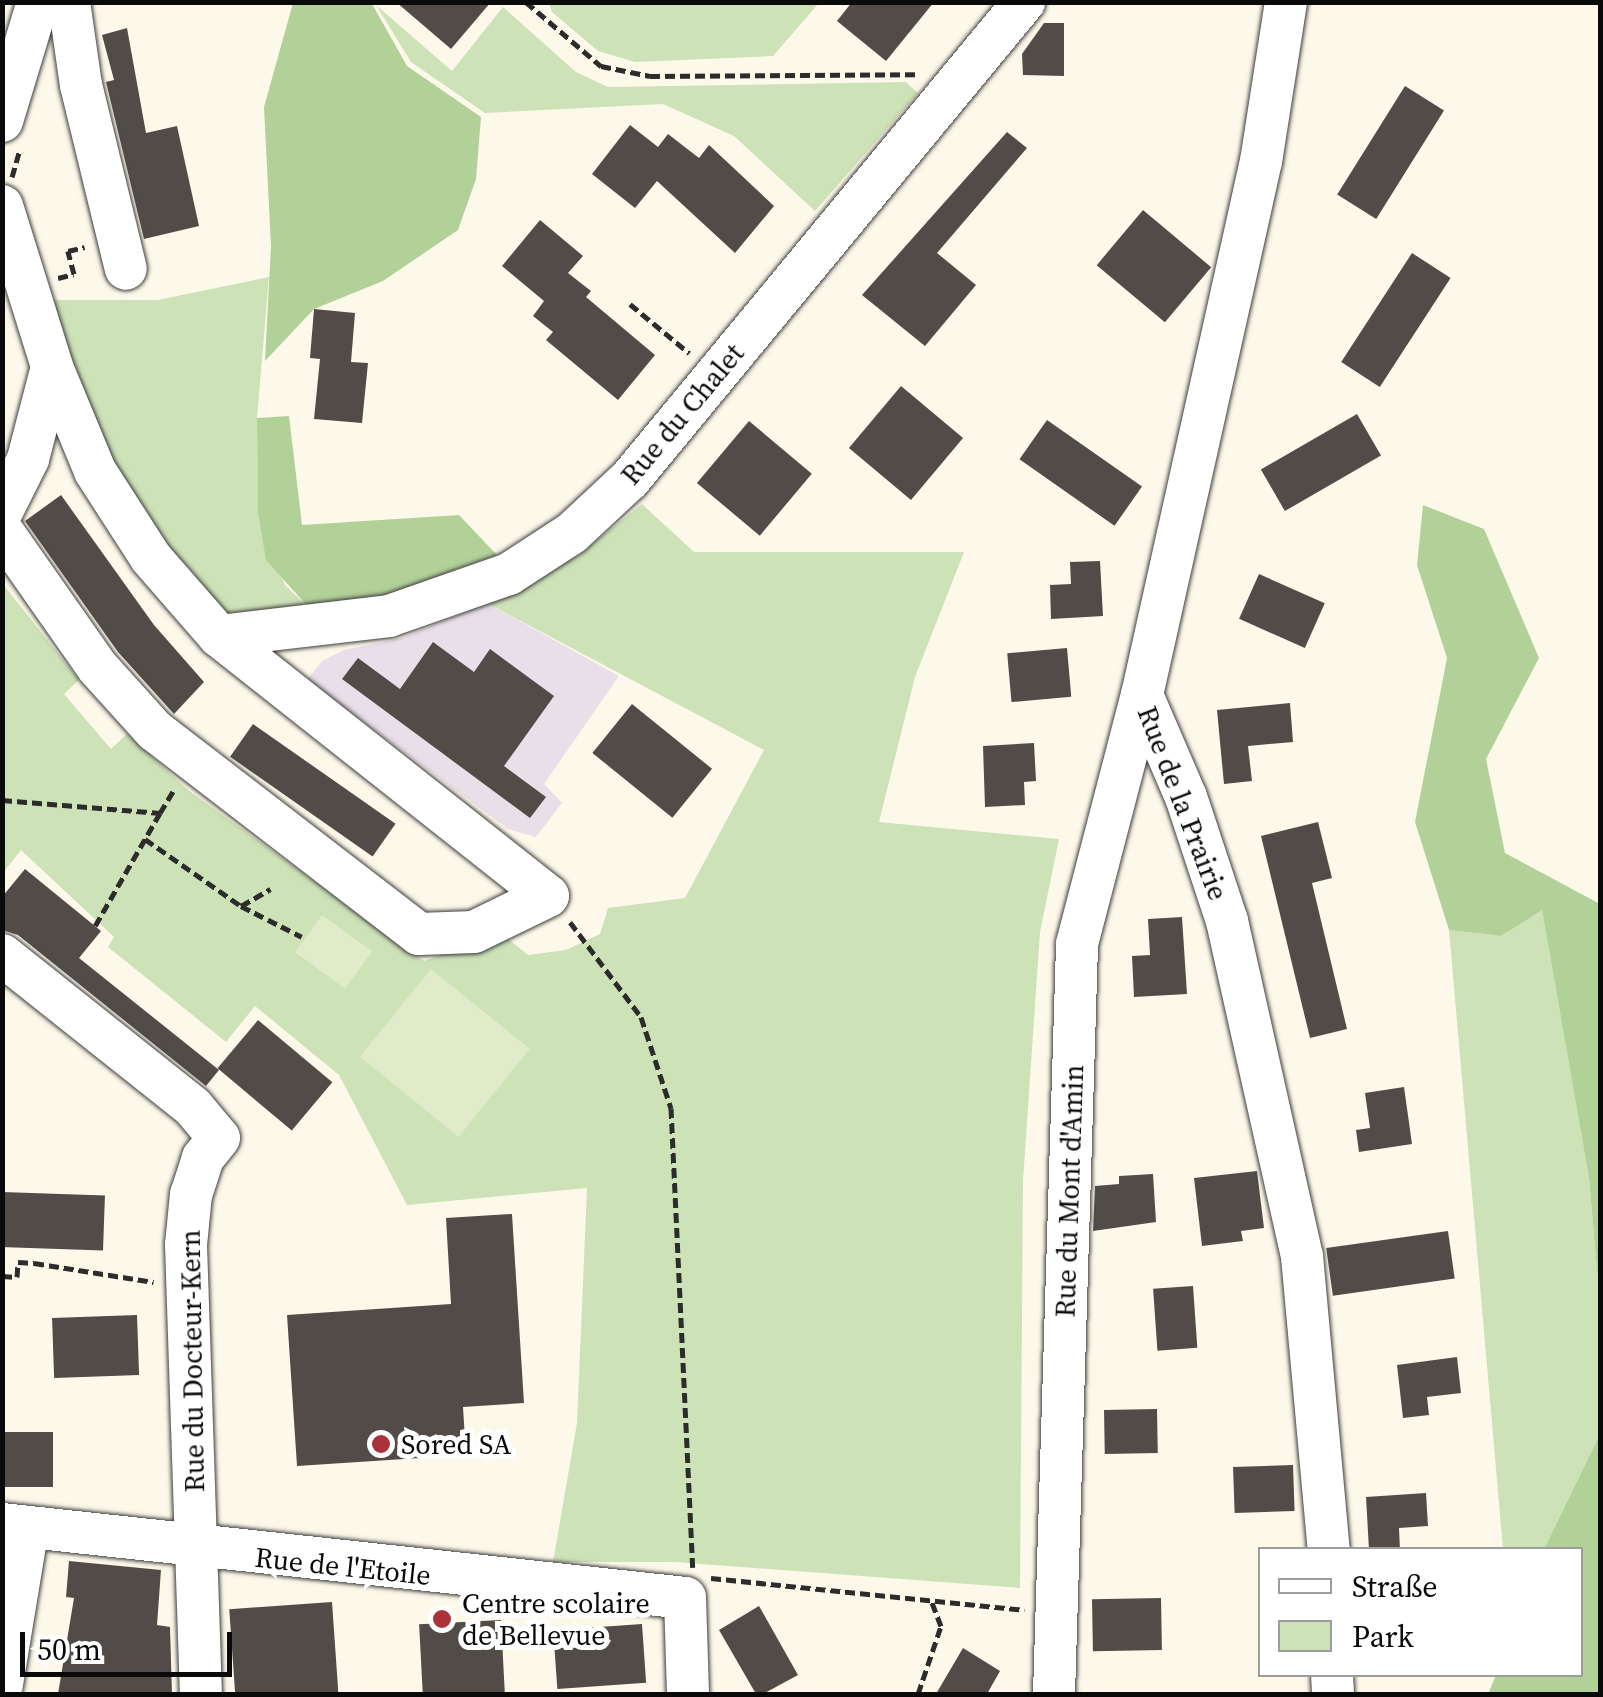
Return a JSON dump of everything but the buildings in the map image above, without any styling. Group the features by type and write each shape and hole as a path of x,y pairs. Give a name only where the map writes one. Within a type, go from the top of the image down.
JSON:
{"street":[{"path":"12,130 38,2"},
{"path":"69,2 81,85 126,270"},
{"name":"Rue du Chalet","path":"219,636 389,616 509,574 572,533 630,478 1024,2"},
{"name":"Rue de la Prairie","path":"1286,2 1261,161 1142,695 1186,797 1227,922 1298,1237 1327,1478 1329,1547"},
{"path":"2,531 98,668 156,730 419,934 474,932 548,896 219,636 151,558 95,470 52,366 3,207"},
{"path":"2,511 28,459 52,366"},
{"name":"Rue du Mont d'Amin","path":"1054,1694 1077,944 1142,695"},
{"name":"Rue du Docteur-Kern","path":"2,955 193,1108 219,1138 203,1158 191,1194 186,1245 200,1694"},
{"path":"2,1684 15,1526"},
{"name":"Rue de l'Etoile","path":"15,1526 196,1550 685,1598"},
{"path":"685,1598 688,1694"}],"path":[{"path":"525,3 601,66 650,76 965,74"},
{"path":"3,207 12,130"},
{"path":"55,279 74,274 68,251 89,246"},
{"path":"630,304 716,375"},
{"path":"95,926 180,780"},
{"path":"2,800 160,813"},
{"path":"145,839 240,906 302,937"},
{"path":"240,906 270,889"},
{"path":"548,896 641,1016 671,1108 694,1576 685,1598"},
{"path":"2,1276 18,1277 18,1262 34,1262 187,1288"},
{"path":"723,1579 1014,1609"},
{"path":"918,1694 941,1626 931,1600"}],"shaded area":[{"path":"487,603 619,676 544,784 562,803 536,837 508,829 307,680 322,661 344,650 402,638"}],"green space":[{"path":"371,2 407,66 481,117 476,179 458,230 383,281 314,309 265,361 271,246 264,107 293,3"},
{"path":"549,2 819,3 773,56 635,62 598,51 552,12"},
{"path":"376,5 452,71 503,7 576,72 608,87 906,82 918,93 815,211 734,136 663,104 485,113 411,62"},
{"path":"269,277 257,418 258,513 285,585 309,608 232,620 167,548 113,464 69,360 54,300 158,300"},
{"path":"289,416 302,525 459,515 497,555 385,595 309,608 266,560 258,513 257,418"},
{"path":"642,504 694,552 964,552 915,677 879,822 1059,839 1040,932 1023,1181 1020,1588 675,1562 553,1562 577,1423 587,1188 407,1205 339,1075 255,1006 226,1042 108,947 114,937 21,850 3,873 2,583 79,680 64,694 111,749 127,734 188,790 424,961 501,933 528,955 566,950 600,934 608,908 685,898 764,750 487,603 580,554"},
{"path":"1423,505 1484,529 1539,658 1486,759 1505,853 1600,904 1600,1305 1589,1178 1542,910 1501,936 1449,930 1415,822 1447,658 1417,565"},
{"path":"1542,909 1589,1178 1600,1305 1600,1434 1545,1547 1503,1547 1449,930 1501,936"},
{"path":"322,915 372,951 345,989 295,952"},
{"path":"431,969 530,1049 459,1137 360,1057"},
{"path":"1600,1434 1600,1694 1488,1694 1495,1677 1583,1677 1583,1547 1545,1547"}],"place":[{"name":"Sored SA","path":"381,1444"},
{"name":"Centre scolaire de Bellevue","path":"442,1619"}]}
